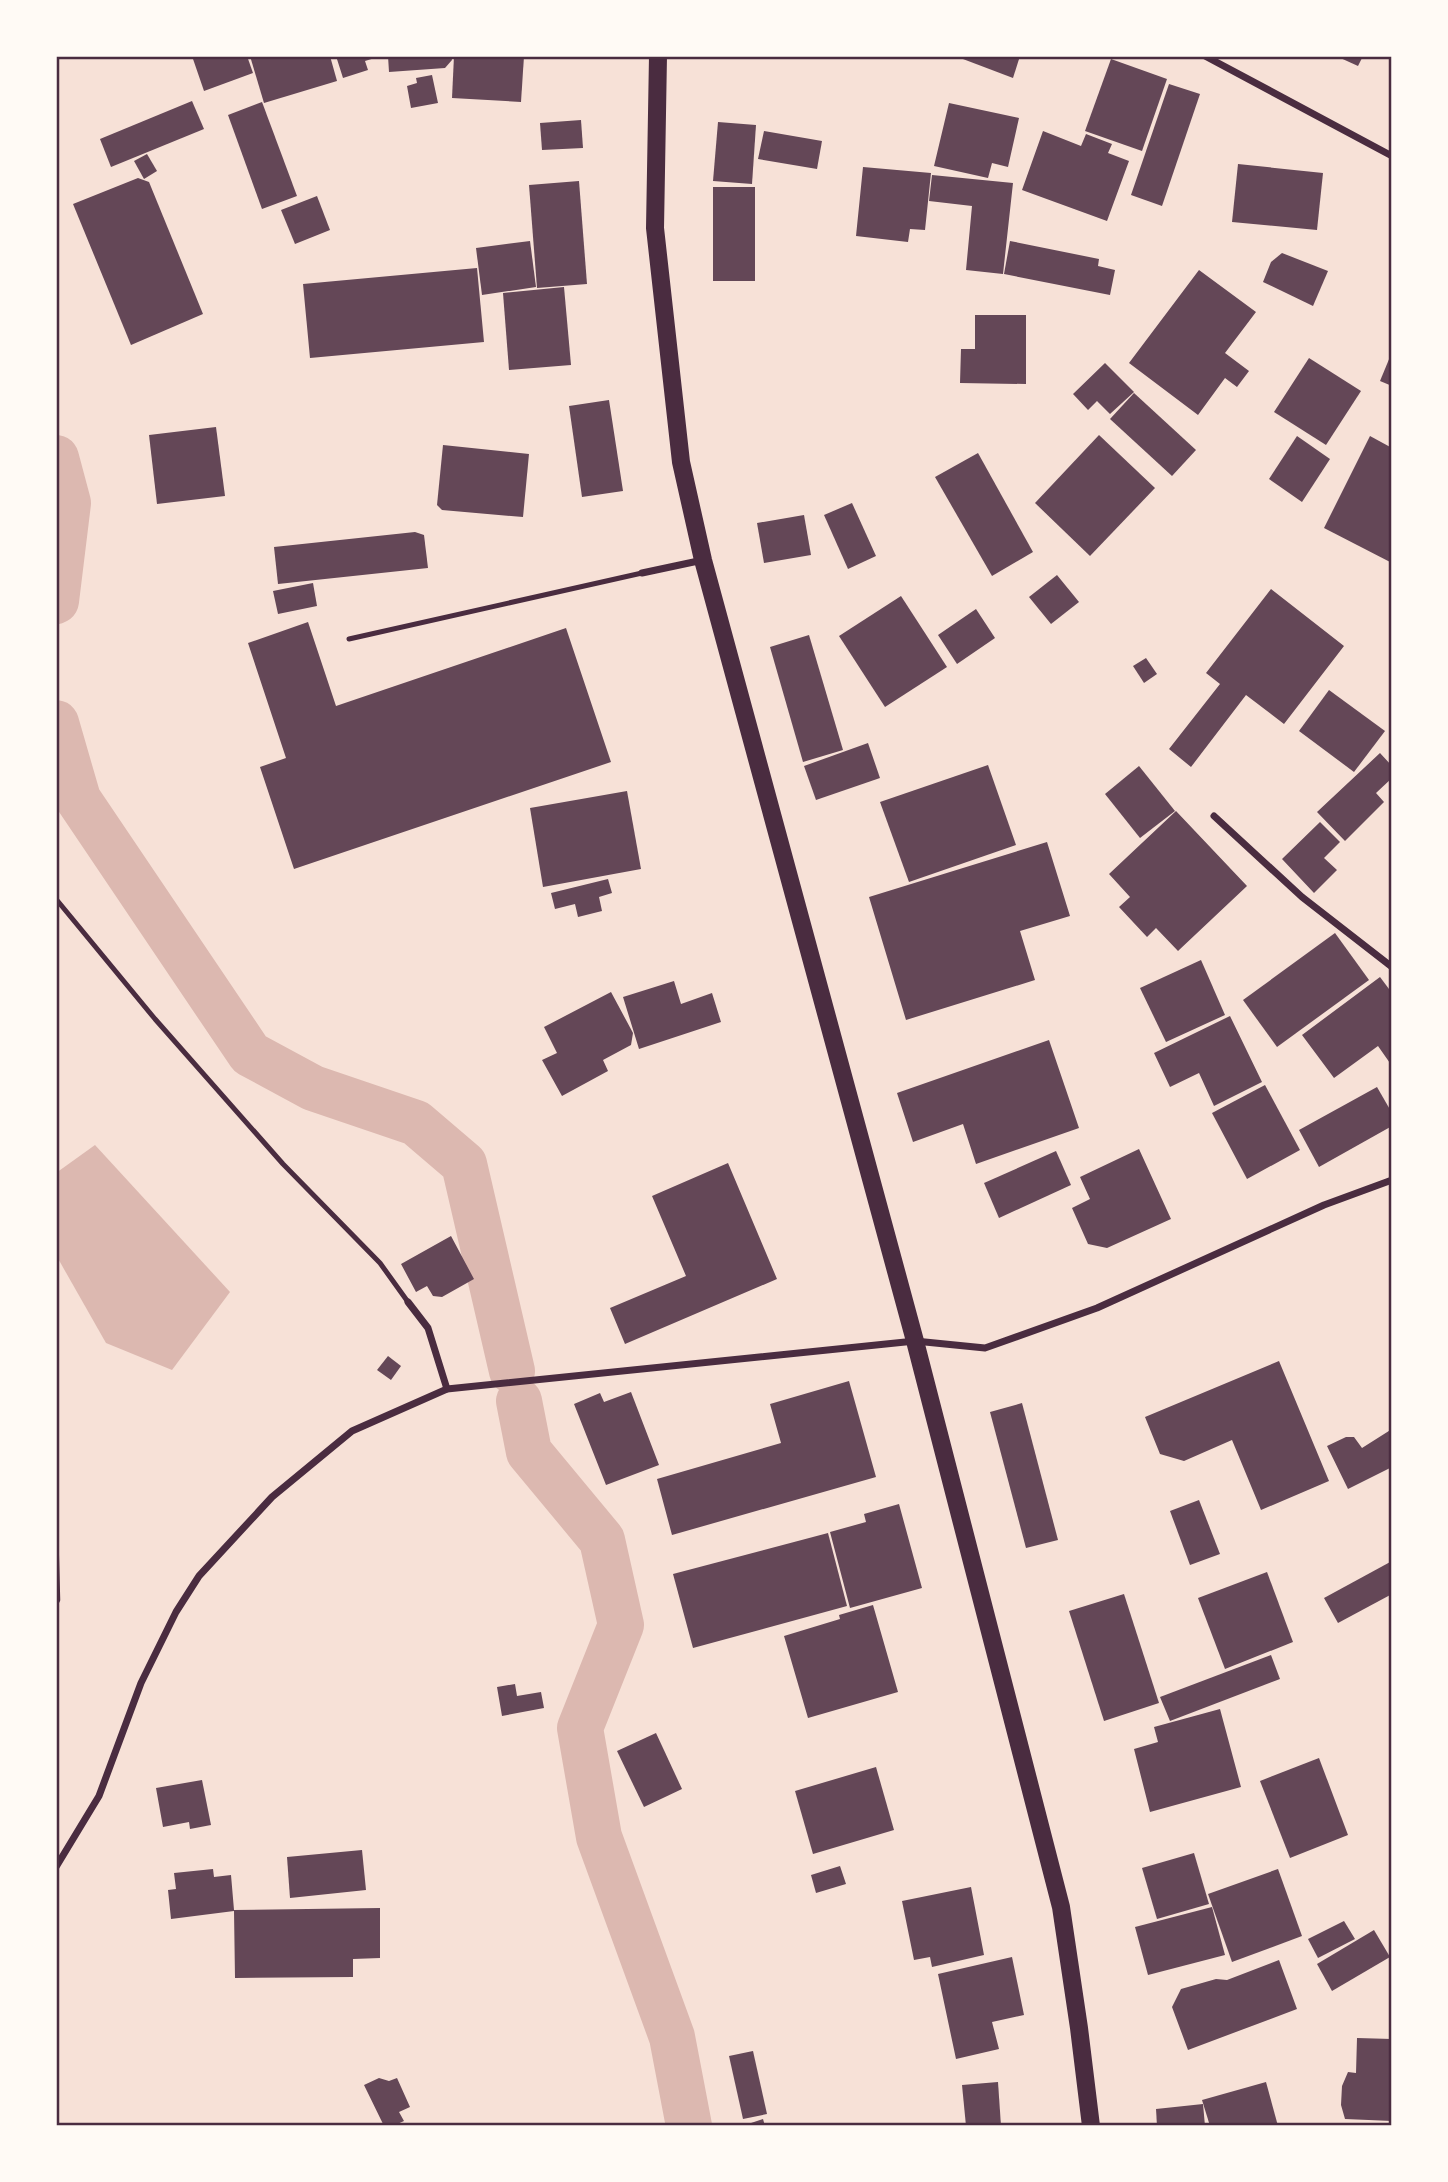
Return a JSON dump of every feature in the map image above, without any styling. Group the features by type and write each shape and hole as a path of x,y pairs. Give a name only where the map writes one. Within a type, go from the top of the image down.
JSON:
{"main road":[{"path":"659,56 655,228 681,462 703,560 915,1341 1061,1907 1091,2126"}],"street":[{"path":"1205,56 1392,156"},
{"path":"642,573 703,560"},
{"path":"1214,816 1302,897 1392,967"},
{"path":"56,1867 99,1796 141,1683 176,1612 199,1576 272,1497 352,1431 447,1389 915,1341 985,1348 1097,1308 1324,1205 1392,1180"},
{"path":"408,1302 428,1328 447,1389"}],"lane":[{"path":"349,639 642,573"},
{"path":"56,899 155,1019 283,1164 380,1263 408,1302"}],"path":[{"path":"56,1527 56,1604"}],"shaded area":[{"path":"95,1145 230,1292 172,1370 106,1343 56,1255 56,1173"}],"building":[{"path":"192,56 247,56 253,73 204,91"},
{"path":"250,56 330,56 337,81 264,103"},
{"path":"336,56 378,57 365,61 368,70 343,78"},
{"path":"388,56 451,56 452,60 445,68 389,72"},
{"path":"454,56 524,56 521,102 452,98"},
{"path":"955,56 1020,56 1013,78"},
{"path":"1336,56 1363,56 1358,66"},
{"path":"1111,59 1167,79 1142,151 1085,131"},
{"path":"432,75 438,103 411,108 407,86 417,83 416,78"},
{"path":"1169,84 1200,94 1162,206 1131,195"},
{"path":"192,101 204,129 111,167 100,139"},
{"path":"262,102 297,196 262,209 228,115"},
{"path":"949,103 1019,118 1008,167 992,163 988,178 934,166"},
{"path":"581,120 583,148 542,150 540,123"},
{"path":"718,122 756,125 752,184 713,181"},
{"path":"764,131 822,141 817,169 758,159"},
{"path":"1043,131 1081,146 1086,134 1112,144 1108,153 1129,161 1107,221 1022,190"},
{"path":"147,154 157,171 144,179 134,161"},
{"path":"1238,164 1323,173 1317,230 1232,222"},
{"path":"863,167 931,173 925,230 910,229 908,242 856,236"},
{"path":"932,175 1013,183 1003,274 966,270 972,206 929,201"},
{"path":"138,178 149,182 203,314 131,345 73,204"},
{"path":"579,181 587,284 537,288 529,185"},
{"path":"713,187 755,187 755,281 713,281"},
{"path":"317,196 330,230 295,244 281,210"},
{"path":"530,241 536,287 482,295 476,248"},
{"path":"1010,241 1099,259 1098,266 1115,270 1110,295 1004,274"},
{"path":"1282,253 1328,271 1313,306 1263,282 1271,262"},
{"path":"477,268 484,342 310,358 303,284"},
{"path":"1199,270 1256,312 1225,353 1249,371 1237,387 1225,378 1198,415 1129,363"},
{"path":"564,287 571,365 509,370 503,293"},
{"path":"975,315 1026,315 1026,384 960,383 961,349 975,349"},
{"path":"1392,352 1392,386 1380,381"},
{"path":"1309,358 1361,391 1326,445 1274,412"},
{"path":"1105,363 1134,392 1110,414 1097,401 1088,410 1073,394"},
{"path":"1134,393 1196,450 1172,476 1110,419"},
{"path":"609,400 623,491 582,497 569,406"},
{"path":"216,427 225,496 157,504 149,435"},
{"path":"1099,435 1155,488 1090,556 1035,503"},
{"path":"1297,436 1330,459 1302,502 1269,479"},
{"path":"1370,436 1392,448 1392,563 1324,528"},
{"path":"443,445 529,454 523,517 442,510 437,505"},
{"path":"978,453 1033,552 992,576 935,477"},
{"path":"852,503 876,556 848,569 824,515"},
{"path":"804,515 811,555 764,563 757,523"},
{"path":"415,532 424,535 428,568 278,584 274,547"},
{"path":"1057,575 1079,602 1051,624 1029,597"},
{"path":"313,583 317,606 278,614 273,591"},
{"path":"1271,589 1344,646 1284,724 1246,695 1191,767 1169,749 1220,684 1206,673"},
{"path":"901,596 947,667 885,707 839,636"},
{"path":"976,609 995,638 957,664 938,635"},
{"path":"308,622 336,706 566,628 611,762 294,869 260,767 286,758 248,643"},
{"path":"809,635 843,750 803,762 770,647"},
{"path":"1146,658 1157,674 1144,683 1133,666"},
{"path":"1329,690 1385,731 1354,772 1299,731"},
{"path":"868,743 880,778 816,800 804,766"},
{"path":"1380,753 1392,766 1392,778 1376,793 1384,802 1345,841 1317,812"},
{"path":"988,765 1016,845 909,882 880,802"},
{"path":"1139,766 1175,811 1140,838 1105,794"},
{"path":"627,791 641,869 543,887 530,808"},
{"path":"1176,811 1247,886 1178,951 1156,928 1147,937 1119,907 1130,897 1109,874"},
{"path":"1320,822 1340,842 1324,858 1337,870 1314,893 1282,859"},
{"path":"1047,842 1070,916 1020,931 1035,980 906,1020 869,897"},
{"path":"608,879 612,893 599,897 602,911 578,917 575,904 555,909 551,893"},
{"path":"1335,933 1369,980 1277,1047 1243,1000"},
{"path":"1201,960 1225,1015 1166,1042 1140,988"},
{"path":"1380,977 1392,993 1392,1066 1378,1046 1334,1078 1302,1035"},
{"path":"674,981 681,1004 712,993 721,1022 639,1049 623,997"},
{"path":"611,992 633,1033 631,1045 603,1060 608,1071 562,1096 542,1060 557,1053 544,1027"},
{"path":"1230,1016 1262,1082 1214,1106 1199,1073 1170,1087 1154,1053"},
{"path":"1049,1040 1079,1128 976,1164 963,1124 913,1142 897,1093"},
{"path":"1265,1085 1300,1150 1247,1179 1212,1113"},
{"path":"1377,1087 1392,1113 1392,1126 1319,1167 1299,1130"},
{"path":"1139,1149 1171,1219 1107,1248 1088,1244 1072,1208 1090,1199 1080,1177"},
{"path":"1056,1151 1071,1185 999,1218 984,1183"},
{"path":"728,1163 777,1279 625,1344 610,1308 686,1276 652,1196"},
{"path":"451,1236 474,1279 442,1297 433,1296 427,1286 416,1292 401,1264"},
{"path":"388,1356 401,1366 391,1380 377,1370"},
{"path":"1279,1361 1329,1481 1261,1510 1232,1440 1184,1461 1160,1454 1145,1417"},
{"path":"849,1381 876,1477 672,1535 657,1479 781,1443 770,1404"},
{"path":"631,1392 659,1465 606,1485 574,1404 600,1393 604,1402"},
{"path":"1022,1403 1058,1540 1026,1548 990,1412"},
{"path":"1392,1429 1392,1467 1348,1489 1327,1446 1346,1437 1354,1437 1362,1448"},
{"path":"1199,1500 1220,1554 1190,1565 1170,1511"},
{"path":"899,1504 922,1588 850,1608 830,1532 866,1522 864,1514"},
{"path":"828,1533 847,1606 693,1648 673,1574"},
{"path":"1392,1561 1392,1594 1338,1623 1324,1598"},
{"path":"1267,1572 1293,1642 1225,1669 1198,1598"},
{"path":"1124,1594 1159,1703 1104,1721 1069,1611"},
{"path":"873,1605 898,1692 808,1718 784,1636 840,1619 839,1615"},
{"path":"1271,1655 1280,1679 1170,1721 1160,1697"},
{"path":"515,1684 517,1696 541,1692 544,1708 502,1716 497,1687"},
{"path":"1220,1709 1241,1787 1150,1812 1134,1749 1158,1742 1154,1727"},
{"path":"656,1733 682,1789 644,1807 617,1751"},
{"path":"1319,1758 1348,1835 1290,1858 1260,1781"},
{"path":"876,1767 894,1830 813,1854 795,1791"},
{"path":"202,1780 211,1825 190,1829 189,1822 163,1827 156,1788"},
{"path":"362,1850 366,1890 290,1898 287,1857"},
{"path":"1194,1853 1209,1904 1157,1919 1142,1868"},
{"path":"840,1866 846,1884 816,1893 811,1875"},
{"path":"213,1869 214,1877 231,1875 234,1910 380,1908 380,1958 353,1959 353,1977 235,1978 234,1911 171,1919 168,1890 176,1889 174,1873"},
{"path":"1278,1869 1302,1936 1232,1962 1208,1894"},
{"path":"971,1887 984,1955 932,1967 930,1957 914,1960 902,1901"},
{"path":"1212,1907 1225,1955 1148,1975 1135,1927"},
{"path":"1344,1921 1355,1939 1318,1958 1308,1939"},
{"path":"1374,1930 1390,1957 1332,1991 1317,1964"},
{"path":"1012,1957 1024,2015 992,2022 999,2049 956,2059 938,1974"},
{"path":"1279,1960 1297,2009 1188,2050 1172,2007 1181,1989 1216,1979 1227,1980"},
{"path":"1357,2038 1392,2039 1392,2121 1345,2119 1341,2105 1342,2086 1348,2072 1356,2073"},
{"path":"753,2051 767,2114 743,2119 729,2056"},
{"path":"379,2078 389,2081 397,2078 410,2107 399,2112 404,2121 393,2126 384,2126 364,2085"},
{"path":"998,2082 1001,2126 966,2126 962,2085"},
{"path":"1266,2082 1278,2126 1210,2126 1202,2100"},
{"path":"1203,2104 1205,2126 1157,2126 1156,2109"},
{"path":"763,2119 765,2126 748,2124"}],"waterway":[{"path":"56,458 68,503 56,601"},
{"path":"56,723 78,799 250,1054 313,1088 416,1123 464,1164 512,1371"},
{"path":"519,1401 529,1452 602,1540 621,1625 580,1728 599,1837 672,2037 689,2126"}]}
